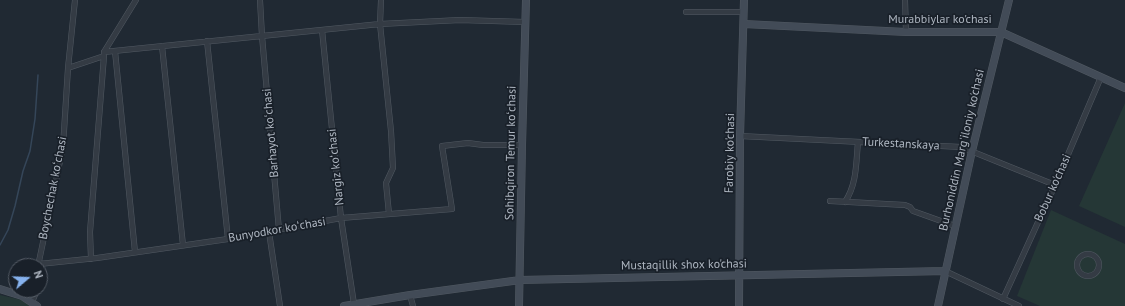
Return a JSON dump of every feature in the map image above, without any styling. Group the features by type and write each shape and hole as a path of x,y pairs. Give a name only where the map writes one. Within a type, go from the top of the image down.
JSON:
{"main road":[{"name":"Sohibqiron Temur koʻchasi","path":"519,306 526,0"},
{"name":"Farobiy ko'chasi","path":"739,306 740,136 744,0"},
{"name":"Burhoniddin Marg'iloniy ko'chasi","path":"938,306 972,151 1009,0"},
{"name":"Murabbiylar ko'chasi","path":"744,24 906,32 1001,32 1125,88"},
{"name":"Mustaqillik shox ko'chasi","path":"344,306 410,295 520,280 945,272"},
{"path":"0,289 22,296 35,304"}],"street":[{"name":"Boychechak koʻchasi","path":"39,258 63,147 68,68 75,0"},
{"path":"91,259 90,232 104,54 136,0"},
{"name":"Barhayot koʻchasi","path":"260,0 279,230"},
{"path":"381,0 380,24 393,166 386,183 389,214"},
{"path":"905,0 906,32"},
{"path":"686,12 744,12"},
{"path":"68,68 115,51 207,41 380,24 460,20 525,22"},
{"name":"Nargiz koʻchasi","path":"322,30 341,218 354,304"},
{"path":"207,41 228,239"},
{"path":"162,46 183,245"},
{"path":"115,51 135,252"},
{"name":"Bobur ko'chasi","path":"1004,299 1101,77"},
{"name":"Turkestanskaya","path":"740,136 962,147 1055,185"},
{"path":"845,202 850,195 855,179 858,142"},
{"name":"Bunyodkor koʻchasi","path":"48,264 228,239 341,218 452,209 442,146 468,143 483,145 522,145"},
{"path":"830,201 905,205 910,207 913,211 955,226"},
{"path":"269,232 280,306"},
{"path":"1090,255 1098,261 1098,268 1095,274 1088,276 1081,274 1077,268 1077,264 1080,258 1090,255"},
{"name":"Mustaqillik shox ko'chasi","path":"945,272 1019,306"},
{"path":"410,295 413,306"}],"shaded area":[{"path":"1125,103 1125,227 1079,206"},
{"path":"1051,210 1125,244 1125,306 1040,306 1017,296"},
{"path":"0,295 22,300 30,306 0,306"}],"waterway":[{"path":"0,245 8,230 23,171 30,151 35,119 38,75"}]}
